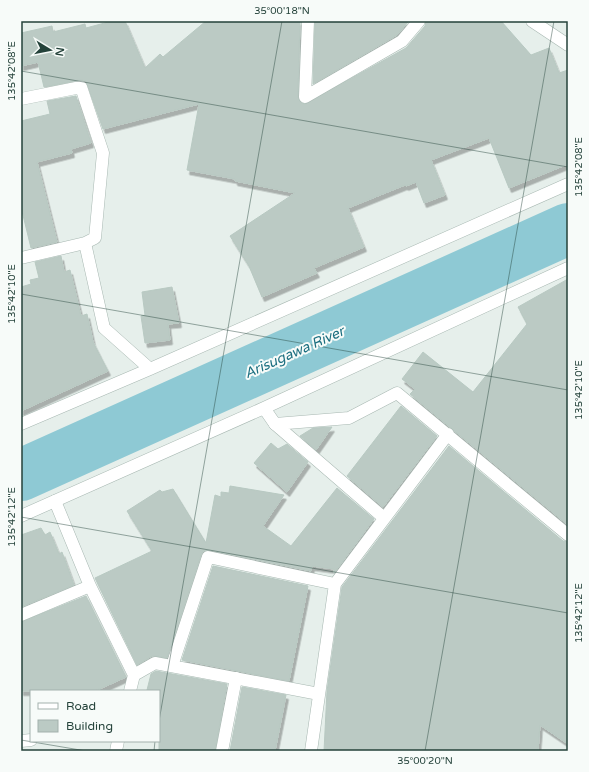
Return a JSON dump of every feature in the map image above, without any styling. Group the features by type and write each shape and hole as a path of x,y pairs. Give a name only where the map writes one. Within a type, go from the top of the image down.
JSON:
{"street":[{"path":"308,21 305,97 402,41 419,21"},
{"path":"532,21 568,45"},
{"path":"21,99 82,87 104,153 95,238 85,243 21,258"},
{"path":"21,424 150,369 568,184"},
{"path":"85,243 104,328 150,369"},
{"path":"21,516 264,408 568,268"},
{"path":"275,424 349,418 397,393 568,535"},
{"path":"264,408 275,424 384,518"},
{"path":"311,751 336,584 448,434"},
{"path":"55,501 90,586 134,675 130,690"},
{"path":"172,666 208,557 336,584"},
{"path":"21,615 90,586"},
{"path":"134,675 155,663 319,694"},
{"path":"222,751 236,678"}],"building":[{"path":"112,21 125,21 145,68 160,54 163,57 206,21 300,21 298,97 301,103 305,104 406,48 425,26 426,21 501,21 531,55 549,48 559,73 568,70 568,164 509,188 489,138 431,160 445,195 424,203 416,182 348,208 364,247 314,268 317,273 262,297 249,266 230,236 295,193 187,170 199,104 103,129 86,81 80,80 44,87 38,62 21,66 21,33 52,26 53,32 85,24 86,28"},
{"path":"315,21 409,21 397,35 313,84"},
{"path":"76,96 91,143 71,149 72,153 37,162 57,242 31,248 21,207 21,121 50,114 47,101"},
{"path":"61,256 64,272 70,270 81,316 87,314 93,342 108,371 21,411 21,287 31,284 30,280 39,278 35,262"},
{"path":"568,279 568,525 410,394 415,389 402,379 423,352 473,392 527,324 518,307"},
{"path":"172,287 179,323 168,324 170,340 145,343 141,316 145,315 142,292"},
{"path":"401,406 437,436 383,507 347,476"},
{"path":"332,427 316,450 300,436 313,428"},
{"path":"271,443 278,449 287,444 308,462 287,492 254,463"},
{"path":"449,446 563,541 568,542 568,744 540,725 538,751 324,751 327,691 342,587"},
{"path":"230,486 284,495 263,526 291,546 337,488 374,519 334,573 334,569 312,566 311,571 210,550 203,551 167,658 152,656 137,665 95,578 152,551 127,511 160,490 162,492 173,489 206,543 215,495 221,497 221,492 229,493"},
{"path":"41,528 45,535 50,532 59,554 62,552 74,585 21,607 21,535"},
{"path":"213,566 308,586 289,681 182,660"},
{"path":"86,596 126,677 97,690 21,691 21,622"},
{"path":"156,671 227,684 215,751 159,751 160,690 147,690 151,674"},
{"path":"242,687 286,695 275,751 230,751"}],"waterway":[{"name":"Arisugawa River","path":"21,475 568,229"}]}
